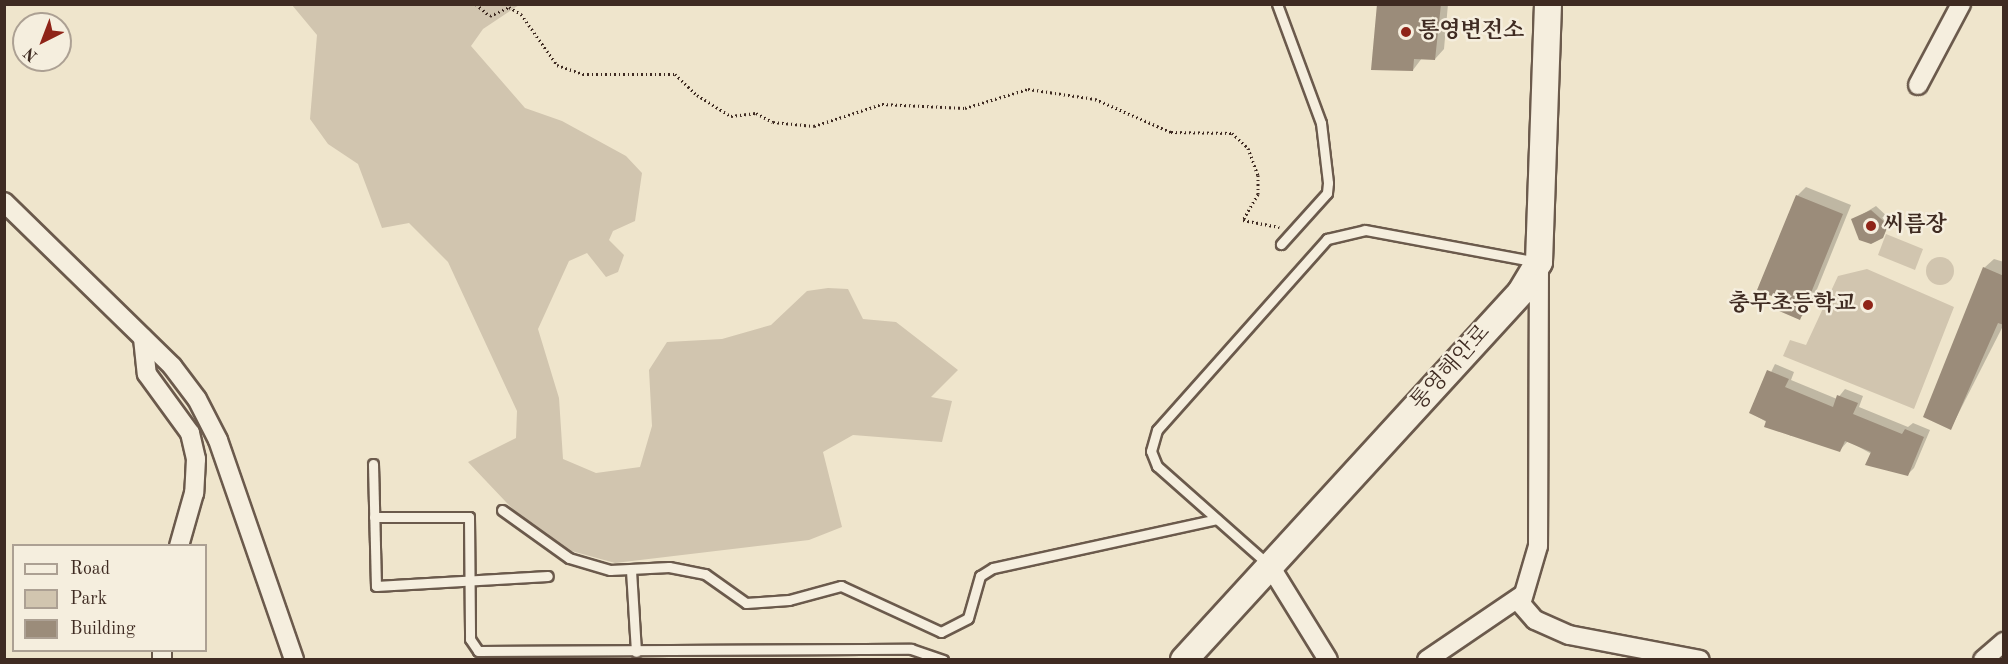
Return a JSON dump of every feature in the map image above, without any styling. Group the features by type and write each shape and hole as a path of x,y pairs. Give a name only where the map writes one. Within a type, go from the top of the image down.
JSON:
{"street":[{"name":"통영해안로","path":"1184,660 1521,292 1539,262 1548,4"},
{"path":"1918,85 1962,4"},
{"path":"4,202 143,338 197,399 218,440 294,660"},
{"path":"1427,660 1521,596 1538,546 1539,262"},
{"path":"143,338 147,374 190,433 196,459 194,493 180,544"},
{"path":"1270,566 1328,660"},
{"path":"1521,596 1535,620 1569,635 1700,660"},
{"path":"1983,660 2004,642"}],"lane":[{"path":"1277,4 1327,152 1327,193 1281,244"},
{"path":"1270,566 1157,466 1151,451 1157,430 1327,239 1365,230 1539,262"},
{"path":"373,464 376,586 548,576"},
{"path":"502,510 569,558 630,570 669,567 705,574 746,603 789,600 841,586 941,632 968,618 980,576 993,567 1217,519"},
{"path":"374,518 470,517 470,639 478,651 911,649 943,660"},
{"path":"630,570 636,652"}],"path":[{"path":"476,4 490,16 509,7 521,14 557,65 583,74 675,74 696,95 731,116 756,113 814,126 882,104 964,108 1028,89 1095,99 1171,132 1232,133 1248,148 1258,175 1258,194 1243,220 1295,229"}],"green space":[{"path":"292,5 519,5 483,29 471,46 525,108 562,121 626,156 642,173 635,221 613,231 609,240 624,255 618,272 606,277 587,253 569,261 538,329 559,398 563,459 596,473 640,467 652,426 649,370 667,342 722,339 771,325 807,291 828,288 848,289 863,319 896,322 958,370 931,397 952,401 942,442 853,435 823,452 842,527 809,540 615,563 546,544 468,462 516,438 517,411 448,262 409,223 382,228 358,164 328,144 310,119 317,35"},
{"path":"1886,234 1923,249 1915,270 1878,255"},
{"path":"1940,257 1950,261 1954,271 1950,281 1940,285 1930,281 1926,271 1930,261"},
{"path":"1867,269 1954,307 1914,409 1783,356 1790,340 1806,345 1838,276"}],"building":[{"name":"통영변전소","path":"1377,4 1441,4 1435,60 1414,59 1413,71 1371,70"},
{"path":"1796,195 1843,214 1800,320 1777,310 1781,300 1757,290"},
{"name":"씨름장","path":"1871,210 1888,225 1883,238 1871,244 1859,240 1851,219"},
{"path":"1983,267 2004,276 2004,325 1998,323 1951,430 1923,417"},
{"path":"1767,370 1789,379 1785,387 1833,407 1837,395 1858,403 1853,414 1902,434 1905,429 1924,437 1908,476 1865,465 1871,452 1845,441 1840,452 1764,427 1766,421 1749,413"}],"place":[{"name":"통영변전소","path":"1406,32"},
{"name":"씨름장","path":"1871,226"},
{"name":"충무초등학교","path":"1868,305"}]}
